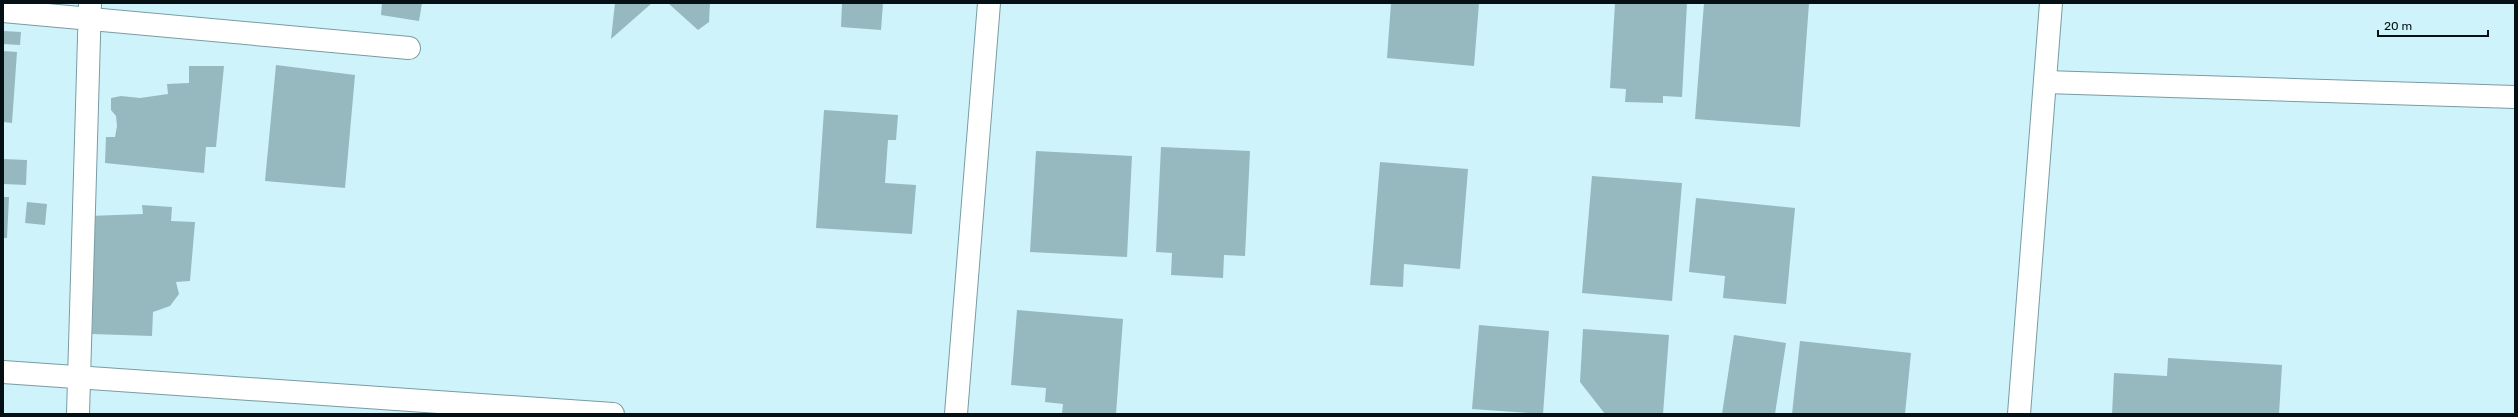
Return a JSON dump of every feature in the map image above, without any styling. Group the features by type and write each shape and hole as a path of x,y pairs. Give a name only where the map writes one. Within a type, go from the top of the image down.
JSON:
{"street":[{"path":"956,414 989,3"},
{"path":"2019,414 2051,3"},
{"path":"78,414 90,10"},
{"path":"3,11 90,10 409,48"},
{"path":"2045,82 2515,97"},
{"path":"3,372 80,379 612,414"}],"building":[{"path":"382,3 422,3 419,21 381,15"},
{"path":"615,3 652,3 611,39"},
{"path":"668,3 710,3 709,22 698,30"},
{"path":"842,3 883,3 881,30 841,27"},
{"path":"1391,3 1479,3 1474,66 1387,58"},
{"path":"1615,3 1687,3 1682,97 1663,96 1663,103 1625,102 1626,89 1610,88"},
{"path":"1704,3 1809,3 1800,127 1695,119"},
{"path":"3,31 21,32 20,45 3,44"},
{"path":"3,51 17,52 12,123 3,122"},
{"path":"276,65 355,75 345,188 265,181"},
{"path":"189,66 224,66 216,147 206,147 204,173 105,163 106,137 115,137 117,126 116,116 111,110 111,98 121,96 140,98 168,94 167,84 189,83"},
{"path":"824,110 898,115 896,140 888,140 885,183 916,185 912,234 816,228"},
{"path":"1161,147 1250,151 1245,256 1224,255 1223,278 1171,275 1172,253 1156,252"},
{"path":"1036,151 1132,156 1127,257 1030,252"},
{"path":"3,159 27,160 26,185 3,184"},
{"path":"1380,162 1468,169 1460,269 1404,264 1403,287 1370,285"},
{"path":"1592,176 1682,183 1672,301 1582,293"},
{"path":"3,197 9,197 7,238 3,238"},
{"path":"1696,198 1795,208 1786,304 1723,298 1725,276 1689,272"},
{"path":"27,202 47,204 45,225 25,223"},
{"path":"142,205 172,207 171,221 195,222 190,281 176,282 179,294 170,306 153,312 152,336 92,334 94,265 90,260 89,216 143,214"},
{"path":"1017,310 1123,319 1116,414 1062,413 1063,404 1045,402 1046,388 1011,385"},
{"path":"1479,325 1549,331 1543,414 1472,409"},
{"path":"1583,329 1669,335 1663,414 1605,414 1580,382"},
{"path":"1734,335 1786,343 1775,414 1722,414"},
{"path":"1800,341 1911,353 1905,414 1792,414"},
{"path":"2168,358 2282,365 2279,414 2112,414 2114,373 2167,376"}]}
